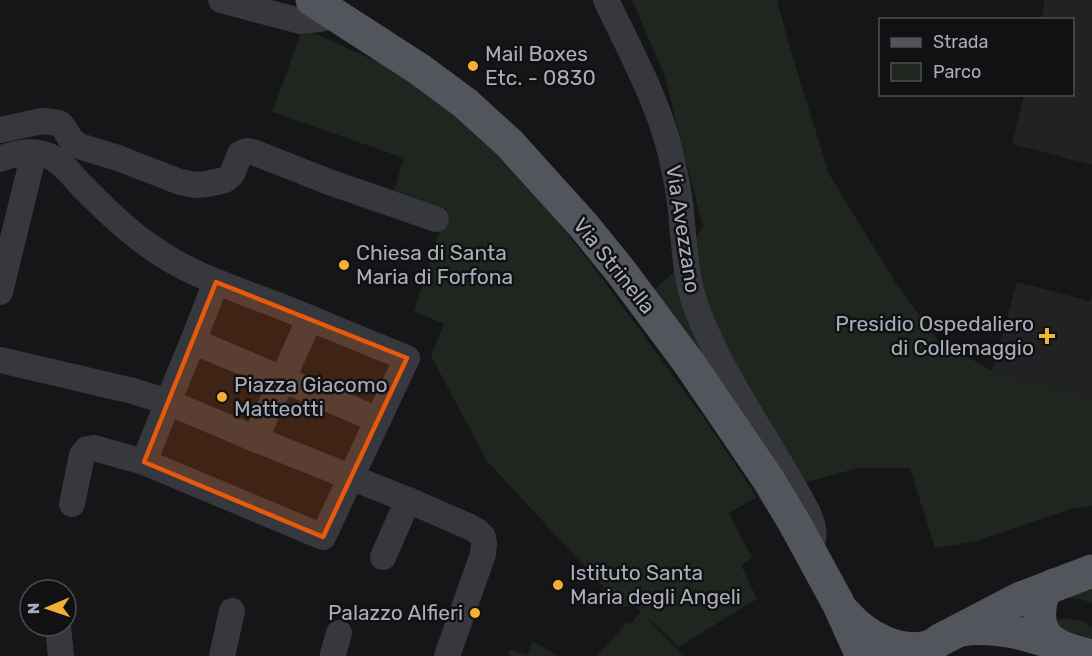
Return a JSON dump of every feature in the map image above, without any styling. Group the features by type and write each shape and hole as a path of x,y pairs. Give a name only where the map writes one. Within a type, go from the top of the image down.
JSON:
{"main road":[{"name":"Via Strinella","path":"324,8 419,69 465,103 510,144 584,226 689,363 768,479 838,603 862,656"},
{"path":"932,647 1021,598 1092,571"},
{"path":"1054,585 1042,595 1040,614 1044,632 1056,645"},
{"name":"Via Strinella","path":"838,603 855,624 866,633 890,645 909,649 932,647 972,629 1003,630 1092,656"}],"street":[{"path":"220,0 300,21 320,20 324,8"},
{"name":"Via Avezzano","path":"606,0 653,97 669,143 681,210 686,267 696,305 724,367 808,513 813,525 814,537 809,549"},
{"path":"0,130 42,121 59,123 71,140 79,146 180,182 196,185 225,180 232,174 240,153 254,152 329,182 436,219"},
{"path":"0,159 16,154 34,153 50,157 120,222 152,248 174,262 216,282 406,358 323,537 144,462 97,448 87,449 82,455 72,504"},
{"path":"0,292 34,153"},
{"path":"144,462 216,282"},
{"path":"255,440 310,318"},
{"path":"193,341 378,420"},
{"path":"0,360 134,391 168,402 255,440 352,477 470,527 481,535 484,544 483,554 447,656"},
{"path":"384,557 408,500"},
{"path":"222,656 232,611"},
{"path":"59,638 60,656"}],"highlighted area":[{"path":"216,282 407,358 323,537 144,462"}],"shaded area":[{"path":"1045,0 1092,0 1092,165 1012,144 1024,96 1074,96 1074,18 1041,18"},
{"name":"Presidio Ospedaliero di Collemaggio","path":"1017,282 1090,301 1092,296 1092,398 992,371"}],"green space":[{"path":"632,0 777,0 829,174 895,282 938,340 992,371 1092,398 1092,506 1071,509 973,542 935,548 910,468 858,468 807,482 749,427 654,290 676,270 703,227 664,74"},
{"path":"303,28 393,69 458,118 504,161 544,204 598,273 706,421 757,497 729,513 752,558 741,565 757,599 678,647 642,613 683,656 596,656 628,622 631,624 641,611 635,606 622,607 487,461 431,356 444,324 414,311 447,209 394,190 404,158 272,112"},
{"path":"1092,585 1092,603 1080,599 1064,598"},
{"path":"1070,619 1084,622 1092,627 1092,639 1059,630 1050,620"},
{"path":"533,641 558,656 511,656 508,654 509,649 527,655"}],"place":[{"name":"Mail Boxes Etc. - 0830","path":"473,66"},
{"name":"Chiesa di Santa Maria di Forfona","path":"344,265"},
{"name":"Presidio Ospedaliero di Collemaggio","path":"1047,336"},
{"name":"Piazza Giacomo Matteotti","path":"222,397"},
{"name":"Istituto Santa Maria degli Angeli","path":"558,585"},
{"name":"Palazzo Alfieri","path":"475,613"}]}
